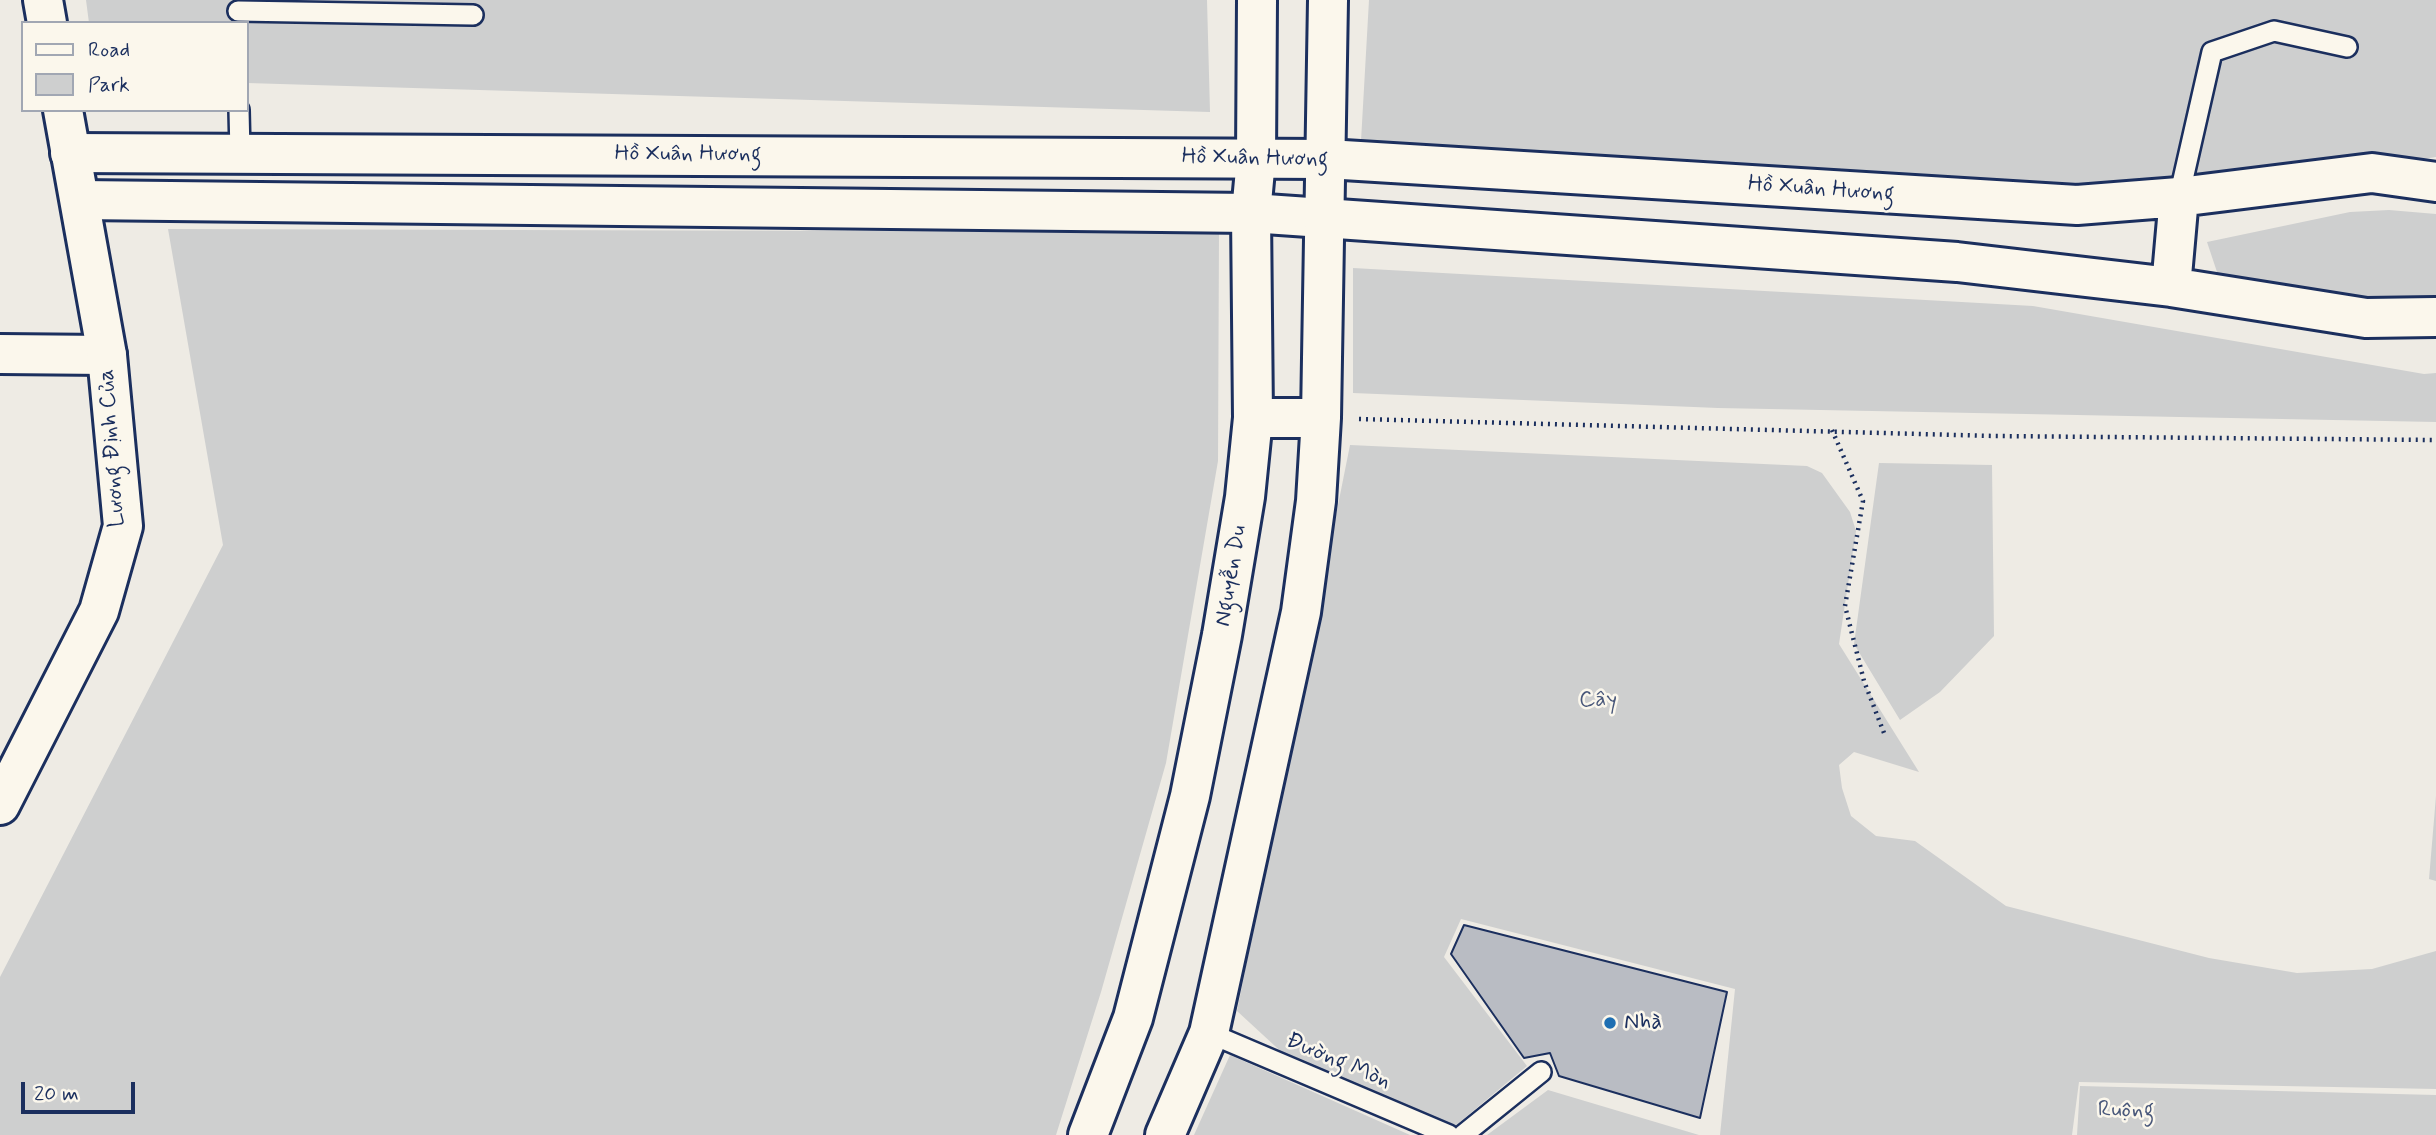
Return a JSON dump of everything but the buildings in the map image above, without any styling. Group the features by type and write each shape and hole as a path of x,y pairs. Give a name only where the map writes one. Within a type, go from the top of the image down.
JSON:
{"street":[{"path":"43,0 47,21"},
{"name":"Nguyễn Du","path":"1088,1135 1133,1018 1190,796 1222,635 1245,497 1254,418 1251,213 1256,159 1257,0"},
{"path":"1165,1135 1209,1033 1301,612 1316,500 1321,418 1328,0"},
{"name":"Lương Định Của","path":"0,805 99,611 123,527 107,355 63,112"},
{"name":"Hồ Xuân Hương","path":"71,153 1326,159 2077,205 2179,197 2372,173 2436,182"},
{"path":"2171,286 2179,197"},
{"path":"80,200 1251,213 1957,262 2171,286 2366,317 2436,317"},
{"path":"0,354 107,355"},
{"path":"1254,418 1321,418"}],"lane":[{"path":"238,11 473,15"},
{"path":"2179,197 2212,52 2274,31 2347,47"},
{"path":"239,112 240,153"},
{"name":"Đường Mòn","path":"1209,1033 1449,1135"},
{"path":"1463,1135 1541,1072"}],"path":[{"path":"1321,418 1994,436 2436,440"},
{"path":"1832,430 1863,501 1845,606 1864,681 1884,733"}],"green space":[{"path":"86,0 1207,0 1210,112 248,83 248,21 89,21"},
{"path":"1369,0 2436,0 2436,157 2126,204 1377,154 1361,141"},
{"path":"2389,210 2436,214 2436,309 2222,287 2207,242 2350,212"},
{"path":"168,229 1219,232 1218,461 1166,763 1101,992 1056,1135 0,1135 0,977 223,545"},
{"path":"1353,268 2033,306 2424,374 2436,373 2436,422 1718,408 1353,393"},
{"name":"Cây","path":"1350,445 1807,466 1822,473 1850,512 1856,531 1839,644 1919,772 1854,752 1839,765 1842,788 1851,816 1876,836 1915,841 2006,906 2209,958 2297,973 2372,969 2436,951 2436,1089 2079,1082 2072,1135 1720,1135 1735,989 1461,919 1444,957 1527,1066 1455,1126 1288,1058 1237,1011"},
{"path":"1879,463 1992,465 1994,636 1940,692 1900,720 1854,644"},
{"path":"2436,796 2436,881 2429,879"},
{"path":"1230,1055 1410,1135 1194,1135"},
{"name":"Ruộng","path":"2080,1086 2436,1095 2436,1135 2077,1135"},
{"path":"1548,1090 1699,1135 1487,1135"}],"place":[{"name":"Nhà","path":"1610,1023"}]}
